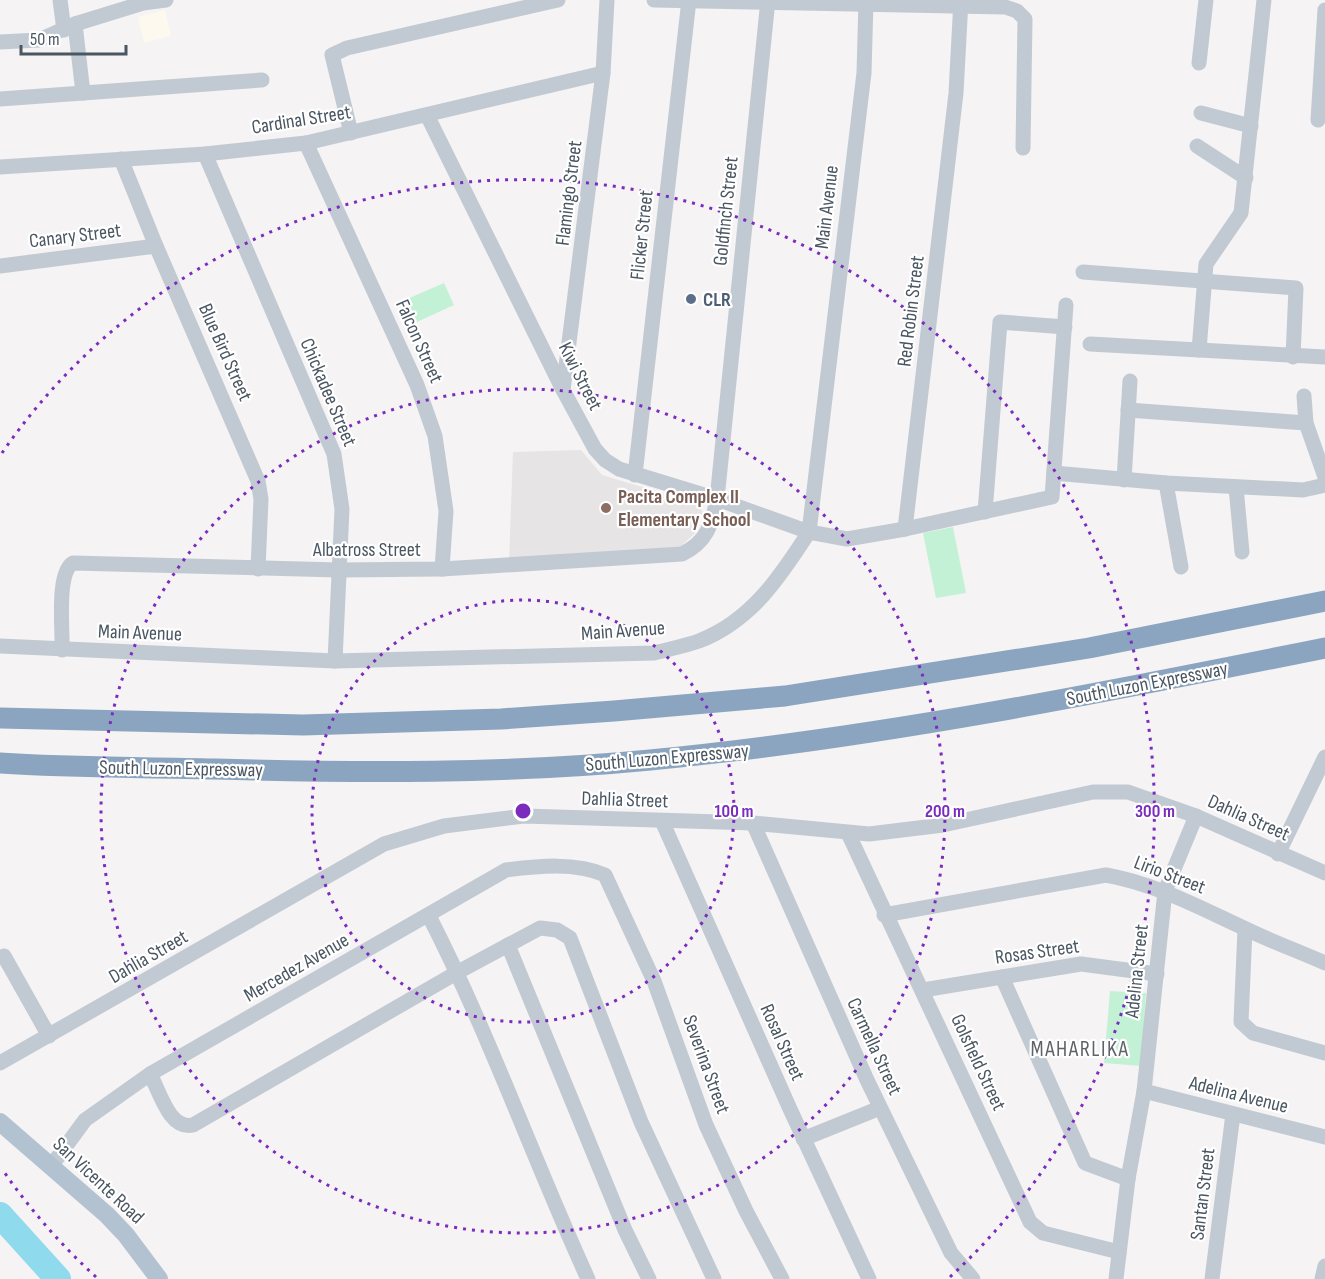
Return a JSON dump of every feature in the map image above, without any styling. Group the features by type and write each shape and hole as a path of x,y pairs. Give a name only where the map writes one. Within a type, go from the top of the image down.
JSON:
{"highway":[{"path":"0,718 303,725 501,719 785,696 1089,648 1325,601"},
{"name":"South Luzon Expressway","path":"0,763 303,771 517,769 647,760 813,741 1095,694 1325,648"}],"main road":[{"name":"San Vicente Road","path":"0,1122 52,1165 126,1234 159,1279"}],"street":[{"path":"60,0 70,27 83,93"},
{"path":"0,42 39,40 142,2 166,0"},
{"path":"351,133 332,55 347,48 558,0"},
{"name":"Flamingo Street","path":"563,390 603,73 607,0"},
{"path":"654,0 1009,3 1025,19 1023,148"},
{"name":"Flicker Street","path":"635,475 689,0"},
{"path":"1199,63 1206,0"},
{"path":"1198,350 1206,264 1241,213 1264,0"},
{"name":"Goldfinch Street","path":"717,499 768,2"},
{"name":"Main Avenue","path":"0,646 335,661 654,653 700,641 745,614 775,584 809,532 864,73 866,3"},
{"name":"Red Robin Street","path":"905,529 957,93 961,3"},
{"path":"1318,120 1325,10"},
{"name":"Cardinal Street","path":"0,167 205,154 306,143 603,73"},
{"path":"0,99 262,80"},
{"path":"1201,113 1251,126"},
{"name":"Kiwi Street","path":"427,115 563,390 595,449 605,460 635,475 717,499 809,532"},
{"name":"Falcon Street","path":"306,143 417,385 435,436 446,510 442,569"},
{"path":"1197,146 1246,178"},
{"name":"Chickadee Street","path":"205,154 334,454 342,509 335,661"},
{"name":"Blue Bird Street","path":"122,159 156,246 258,481 261,507 258,569"},
{"name":"Canary Street","path":"0,266 156,246"},
{"path":"1083,272 1296,288 1293,357"},
{"path":"809,532 847,539 905,529 1052,497 1066,305"},
{"path":"985,512 1000,322 1065,327"},
{"path":"1090,344 1325,357"},
{"path":"1124,480 1130,381"},
{"path":"1304,396 1306,423 1325,477"},
{"path":"1128,410 1306,423"},
{"path":"1054,473 1166,483 1303,490 1325,484"},
{"path":"1166,483 1181,567"},
{"path":"1236,487 1242,552"},
{"name":"Albatross Street","path":"62,650 63,579 67,566 73,563 258,569 442,569 682,554 697,544 709,530 717,499"},
{"path":"1278,854 1325,758"},
{"name":"Dahlia Street","path":"0,1064 384,844 444,826 524,816 753,823 869,834 944,825 1093,792 1128,792 1196,816 1325,873"},
{"name":"Adelina Street","path":"1116,1279 1128,1179 1144,1091 1165,891 1196,816"},
{"name":"Rosal Street","path":"662,821 803,1139 869,1279"},
{"name":"Carmella Street","path":"753,823 880,1108 951,1253 973,1279"},
{"name":"Golsfield Street","path":"848,833 884,915 923,990 1030,1222 1043,1233 1119,1252"},
{"name":"Mercedez Avenue","path":"52,1165 85,1120 150,1074 506,870 534,867 590,868"},
{"name":"Severina Street","path":"590,868 605,875 654,981 706,1125 746,1211 782,1279"},
{"name":"Lirio Street","path":"884,915 1106,875 1132,879 1165,891 1245,929 1325,963"},
{"path":"429,916 458,972 546,1188 588,1279"},
{"path":"150,1074 176,1123 184,1127 193,1125 508,945 540,928 557,930 570,938 641,1122 714,1279"},
{"path":"1245,929 1241,1022 1253,1033 1325,1053"},
{"path":"508,945 625,1230 649,1279"},
{"path":"4,956 49,1036"},
{"name":"Rosas Street","path":"923,990 1081,964 1156,974"},
{"path":"1002,977 1085,1162 1128,1179"},
{"name":"Adelina Avenue","path":"1144,1091 1325,1137"},
{"path":"803,1139 880,1108"},
{"name":"Santan Street","path":"1212,1279 1233,1114"},
{"path":"1322,1279 1325,1266"}],"shaded area":[{"path":"165,10 171,36 144,43 138,17"},
{"name":"Pacita Complex II Elementary School","path":"581,450 602,475 698,504 703,512 696,532 680,547 509,562 513,452"}],"green space":[{"path":"444,283 454,305 408,326 398,303"},
{"path":"953,527 966,593 936,598 923,533"},
{"path":"1110,991 1146,993 1141,1066 1104,1063"}],"waterway":[{"path":"0,1215 58,1279"}],"place":[{"name":"CLR","path":"691,299"},
{"name":"Pacita Complex II Elementary School","path":"606,508"}],"district":[{"name":"MAHARLIKA","path":"1080,1048"}]}
